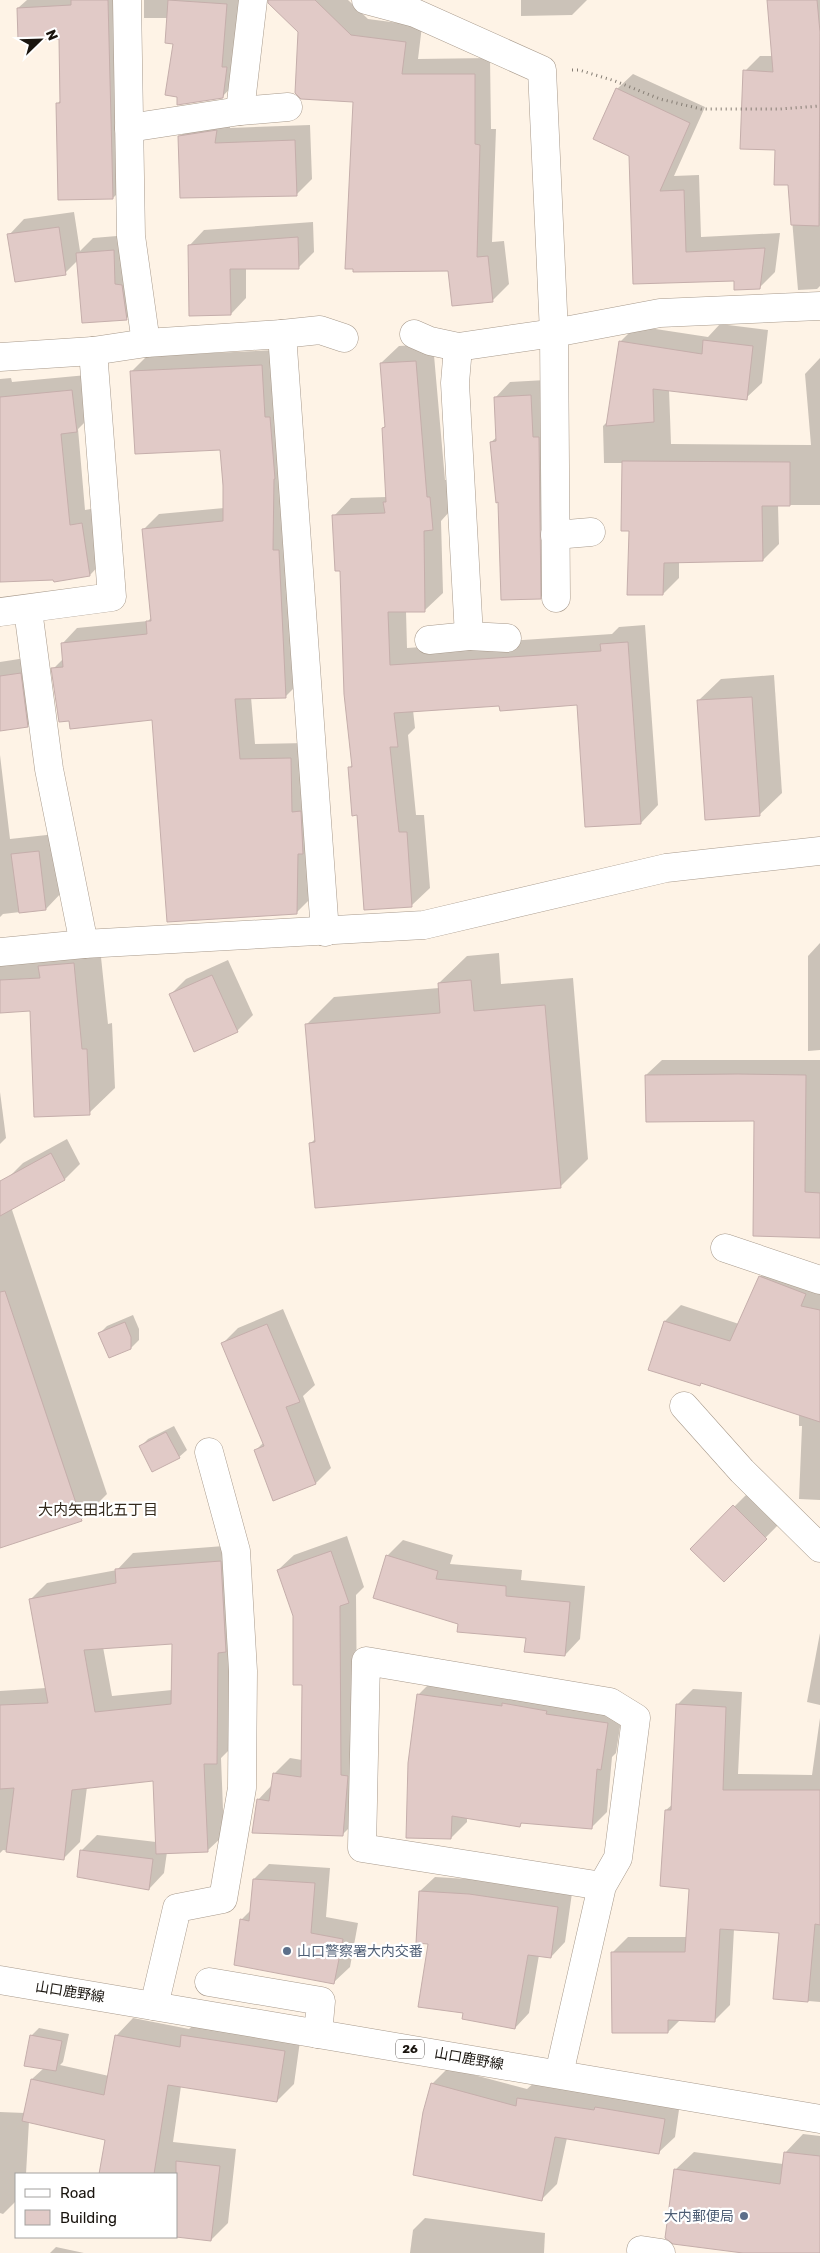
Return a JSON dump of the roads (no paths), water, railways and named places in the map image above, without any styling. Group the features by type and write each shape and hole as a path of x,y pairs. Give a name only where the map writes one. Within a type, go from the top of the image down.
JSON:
{"street":[{"path":"127,0 131,236 146,343"},
{"path":"240,111 253,0"},
{"path":"366,0 414,13 542,70 554,333 556,598"},
{"path":"129,128 240,111 288,107"},
{"path":"414,334 430,341 458,347 554,333 660,312 820,306"},
{"path":"0,357 93,352 146,343 320,330 344,338"},
{"path":"282,334 325,932"},
{"path":"458,347 454,383 469,636"},
{"path":"0,612 28,610 112,597 93,352"},
{"path":"555,535 591,532"},
{"path":"28,610 49,769 84,944"},
{"path":"429,640 469,636 508,638"},
{"path":"0,952 84,944 424,925 666,868 820,851"},
{"path":"725,1248 820,1280"},
{"path":"684,1406 742,1470 820,1548"},
{"path":"154,2006 177,1908 223,1899 242,1788 243,1672 236,1551 209,1452"},
{"path":"559,2074 602,1886 618,1858 636,1718 610,1702 366,1661 362,1848 602,1886"},
{"name":"山口鹿野線","path":"0,1980 820,2119"},
{"path":"231,2020 219,1984 321,2001 318,2034"}],"place":[{"name":"山口警察署大内交番","path":"287,1951"},
{"name":"大内郵便局","path":"744,2216"}],"district":[{"name":"大内矢田北五丁目","path":"98,1510"}]}
